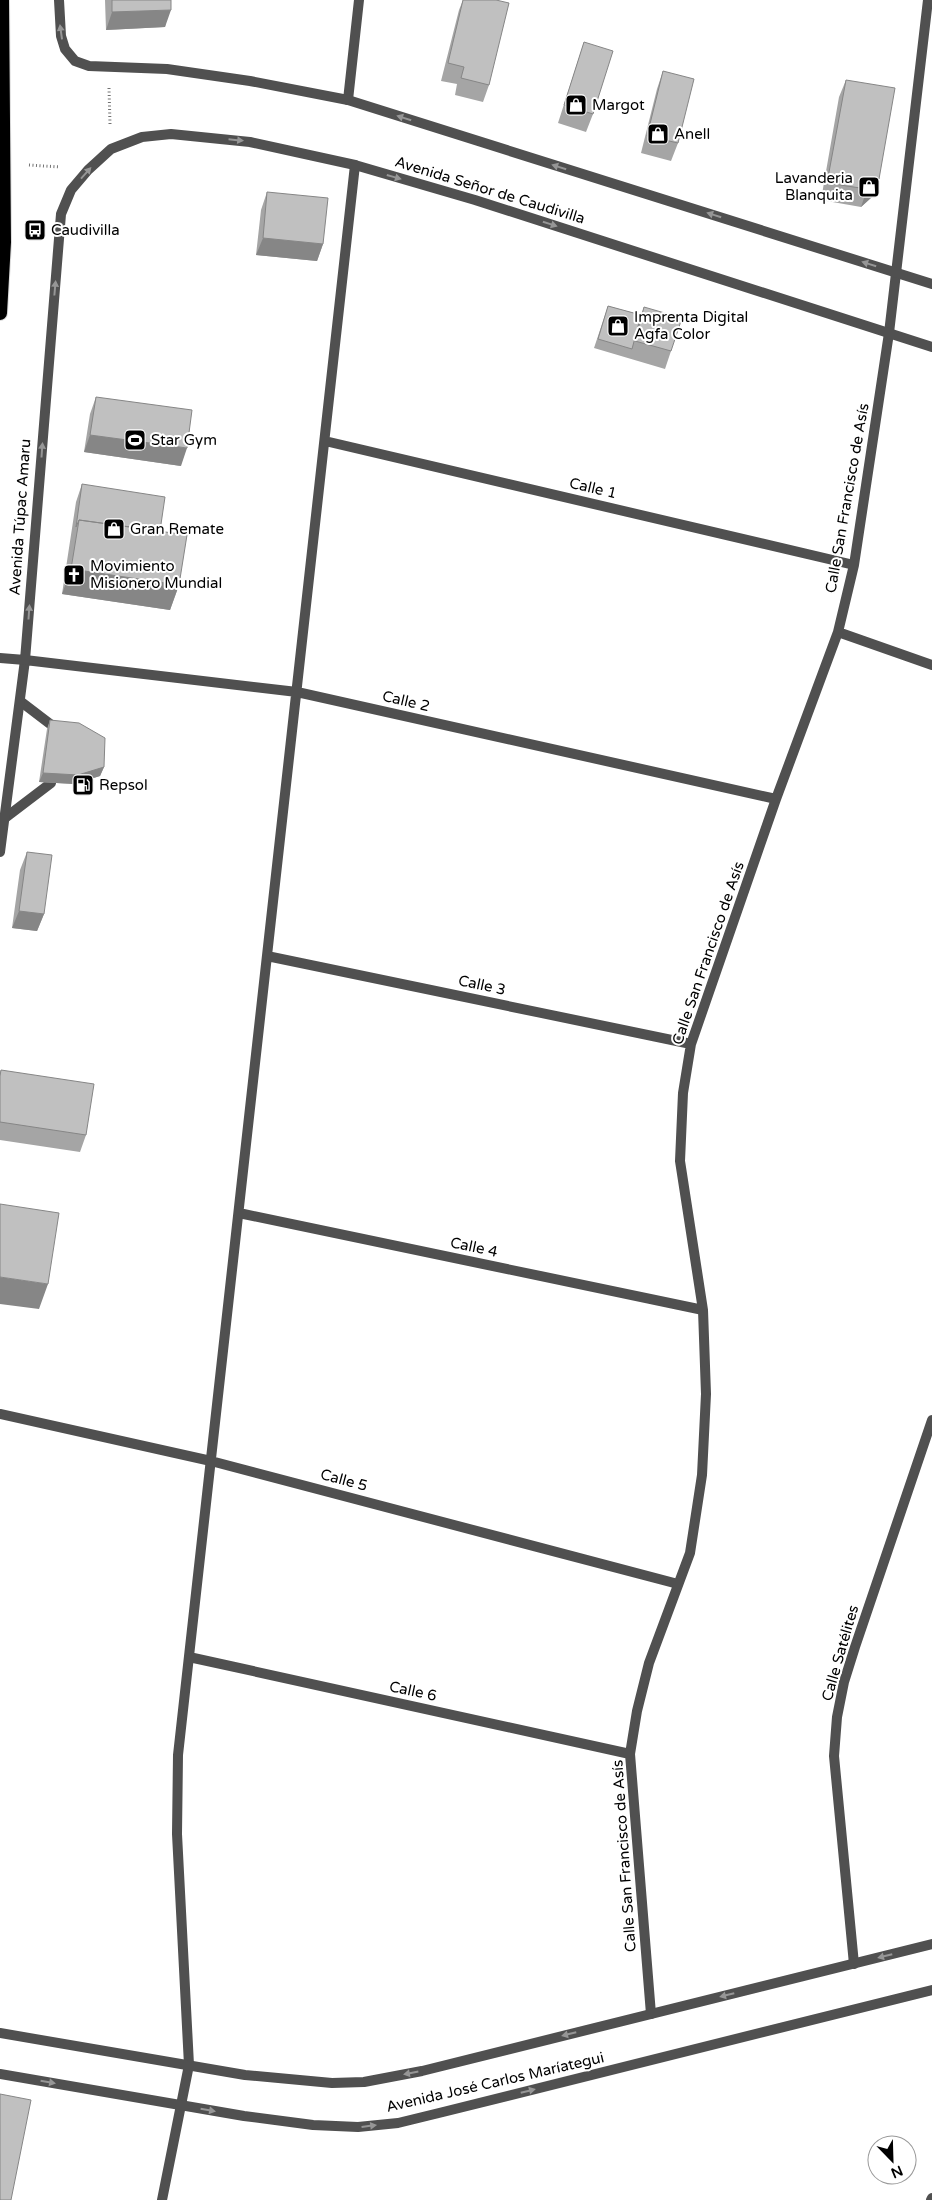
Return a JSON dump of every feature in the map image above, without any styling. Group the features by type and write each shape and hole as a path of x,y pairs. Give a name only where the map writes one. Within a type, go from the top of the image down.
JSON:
{"highway":[{"path":"0,313 4,242 2,0"}],"street":[{"path":"59,0 61,36 65,50 75,61 89,66 176,71 250,81 348,100 932,284"},
{"path":"348,100 359,0"},
{"name":"Calle San Francisco de Asís","path":"651,2014 630,1754 650,1663 690,1553 702,1475 706,1394 702,1310 680,1161 683,1094 691,1044 776,798 838,632 854,565 889,333 928,0"},
{"name":"Avenida Señor de Caudivilla","path":"61,214 71,190 88,170 111,150 142,137 171,134 250,142 355,166 475,200 932,347"},
{"path":"162,2200 189,2065 176,1834 178,1755 355,166"},
{"name":"Avenida Túpac Amaru","path":"0,852 26,660 61,214"},
{"name":"Calle 1","path":"325,441 854,565"},
{"path":"838,632 932,664"},
{"name":"Calle 2","path":"0,658 297,692 776,798"},
{"path":"20,701 58,730"},
{"path":"4,818 51,783"},
{"name":"Calle 3","path":"267,956 691,1044"},
{"name":"Calle 4","path":"239,1213 702,1310"},
{"name":"Calle 5","path":"0,1414 211,1461 678,1584"},
{"name":"Calle Satélites","path":"854,1964 835,1764 837,1717 844,1682 855,1647 932,1420"},
{"name":"Calle 6","path":"189,1657 630,1754"},
{"name":"Avenida José Carlos Maríategui","path":"0,2033 245,2075 332,2083 364,2082 422,2071 932,1944"},
{"name":"Avenida José Carlos Maríategui","path":"0,2074 313,2125 358,2127 398,2122 932,1990"}],"path":[{"path":"109,68 111,150"},
{"path":"3,162 88,170"}],"building":[{"path":"112,0 171,0 171,10 112,12"},
{"path":"463,0 496,0 509,3 489,85 461,78 464,67 448,63"},
{"path":"584,42 613,51 593,114 564,105"},
{"path":"663,71 694,79 678,143 647,136"},
{"path":"846,80 895,88 879,179 867,189 827,183"},
{"path":"267,192 328,198 323,244 263,238"},
{"path":"608,306 641,315 632,349 598,339"},
{"path":"644,307 682,318 671,351 635,341"},
{"path":"96,397 192,410 187,448 90,435"},
{"path":"82,484 165,497 160,531 79,520 76,527"},
{"path":"79,520 187,535 179,585 71,569"},
{"path":"50,720 79,723 105,738 104,767 78,775 43,773"},
{"path":"27,852 52,855 44,914 19,911"},
{"path":"1,1070 94,1084 86,1135 0,1122"},
{"path":"0,1204 59,1213 48,1284 0,1277"},
{"path":"0,2094 31,2100 11,2200 0,2200"}],"place":[{"name":"Margot","path":"576,105"},
{"name":"Anell","path":"658,134"},
{"name":"Lavanderia Blanquita","path":"869,187"},
{"name":"Caudivilla","path":"35,230"},
{"name":"Imprenta Digital Agfa Color","path":"618,326"},
{"name":"Star Gym","path":"135,440"},
{"name":"Gran Remate","path":"114,529"},
{"name":"Movimiento Misionero Mundial","path":"74,575"},
{"name":"Repsol","path":"83,785"}]}
